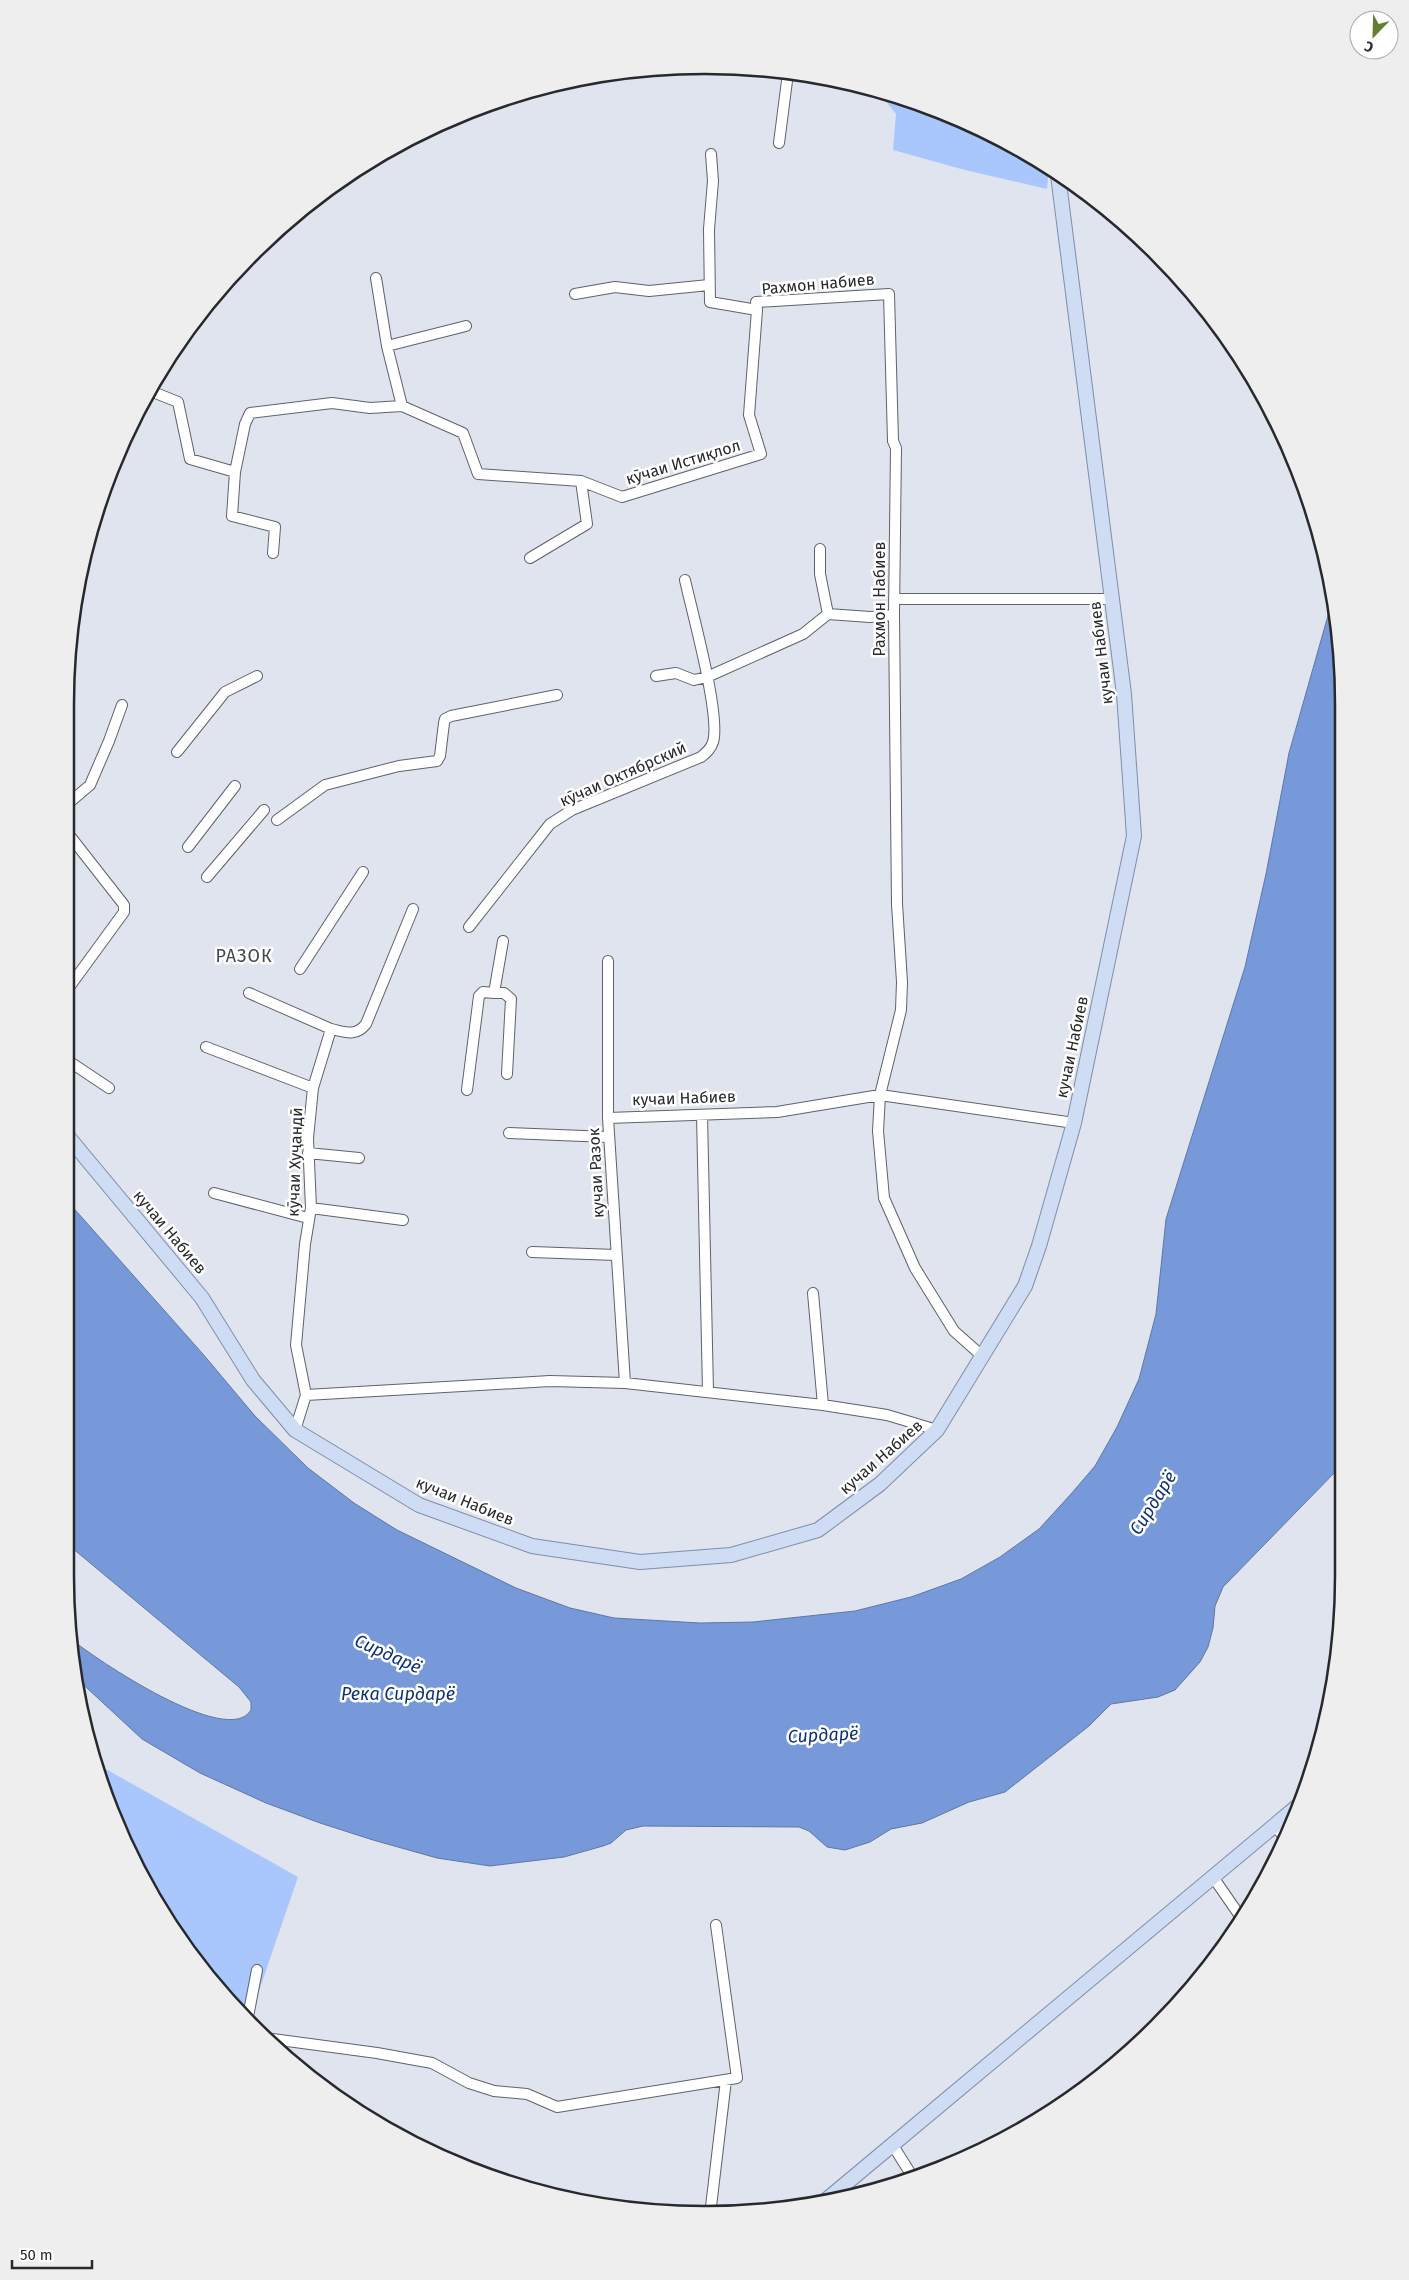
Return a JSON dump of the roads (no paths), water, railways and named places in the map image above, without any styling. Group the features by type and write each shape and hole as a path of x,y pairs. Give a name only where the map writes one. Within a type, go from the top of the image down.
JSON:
{"main road":[{"name":"кучаи Набиев","path":"74,1144 202,1298 253,1380 295,1430 419,1506 532,1546 640,1562 731,1555 818,1530 880,1484 937,1430 981,1355 1025,1286 1039,1246 1074,1124 1134,836 1124,694 1059,183"},
{"path":"835,2192 1288,1814"}],"street":[{"path":"780,143 787,79"},
{"path":"711,154 710,302 757,310"},
{"path":"376,278 387,346 402,406"},
{"path":"575,294 615,287 649,291 710,285"},
{"name":"Рахмон набиев","path":"757,310 756,302 889,294"},
{"name":"Рахмон Набиев","path":"880,1096 901,1010 902,982 898,904 894,615 896,448 893,441 889,294"},
{"name":"кӯчаи Истиқлол","path":"235,472 245,424 250,413 332,402 370,408 402,406 462,433 478,474 581,481 622,497 761,454 749,415 757,310"},
{"path":"387,346 466,326"},
{"path":"156,393 178,402 190,459 235,472 232,516 275,528 273,553"},
{"path":"530,558 587,524 581,481"},
{"path":"820,549 820,574 828,614"},
{"path":"685,580 707,678"},
{"path":"894,599 1112,599"},
{"path":"656,676 676,673 694,680 707,678 803,634 828,614 870,617 894,615"},
{"path":"177,752 225,692 257,676"},
{"name":"кӯчаи Октябрский","path":"469,927 550,824 572,810 701,757 708,751 713,743 715,729 707,678"},
{"path":"278,820 325,785 399,766 437,761 440,756 445,718 557,695"},
{"path":"74,799 90,785 122,705"},
{"path":"188,847 235,786"},
{"path":"207,877 264,810"},
{"path":"74,841 124,904 124,912 74,981"},
{"path":"300,968 363,872"},
{"path":"249,993 331,1029 352,1034 361,1031 366,1024 413,909"},
{"path":"494,993 503,942"},
{"name":"кучаи Разок","path":"608,961 608,1136 625,1383"},
{"path":"467,1090 479,996 484,992 504,993 511,999 507,1074"},
{"name":"кӯчаи Хуҷандӣ","path":"295,1430 306,1395 296,1345 310,1213 308,1138 313,1088 331,1029"},
{"path":"206,1047 313,1088"},
{"path":"74,1065 110,1088"},
{"path":"880,1096 878,1131 884,1198 915,1268 954,1331 981,1355"},
{"name":"кучаи Набиев","path":"608,1118 777,1112 880,1096 1074,1124"},
{"path":"702,1115 708,1392"},
{"path":"508,1133 608,1136"},
{"path":"308,1153 359,1158"},
{"path":"214,1194 310,1213 403,1220"},
{"path":"532,1252 616,1255"},
{"path":"813,1293 823,1405"},
{"name":"кучаи Набиев","path":"306,1395 550,1381 625,1383 823,1405 887,1415 937,1430"},
{"path":"1274,1825 1280,1832"},
{"path":"1213,1877 1238,1912"},
{"path":"278,2040 377,2053 432,2063 469,2083 494,2091 528,2094 557,2107 737,2078 716,1925"},
{"path":"249,2012 257,1970"},
{"path":"711,2206 726,2080"},
{"path":"892,2144 910,2172"}],"water":[{"name":"Река Сирдарё","path":"1329,614 1334,663 1335,704 1335,1472 1223,1587 1215,1606 1213,1628 1208,1647 1200,1662 1175,1690 1158,1697 1111,1704 1089,1726 1005,1792 969,1802 922,1823 891,1829 870,1842 845,1850 827,1847 809,1831 799,1827 643,1826 626,1830 611,1843 564,1857 490,1866 437,1858 373,1840 266,1803 200,1773 142,1739 84,1685 78,1644 132,1680 190,1710 216,1718 238,1719 251,1710 251,1702 239,1687 74,1550 74,1209 255,1416 308,1468 354,1503 397,1530 516,1588 570,1608 614,1618 700,1623 753,1622 855,1611 911,1597 961,1579 1000,1557 1039,1529 1095,1466 1117,1427 1139,1379 1156,1314 1166,1219 1245,967 1266,874 1289,753"}],"district":[{"name":"РАЗОК","path":"244,956"}],"water label":[{"name":"Сирдарё","path":"1153,1503"},
{"name":"Сирдарё","path":"388,1654"},
{"name":"Сирдарё","path":"823,1735"}]}
